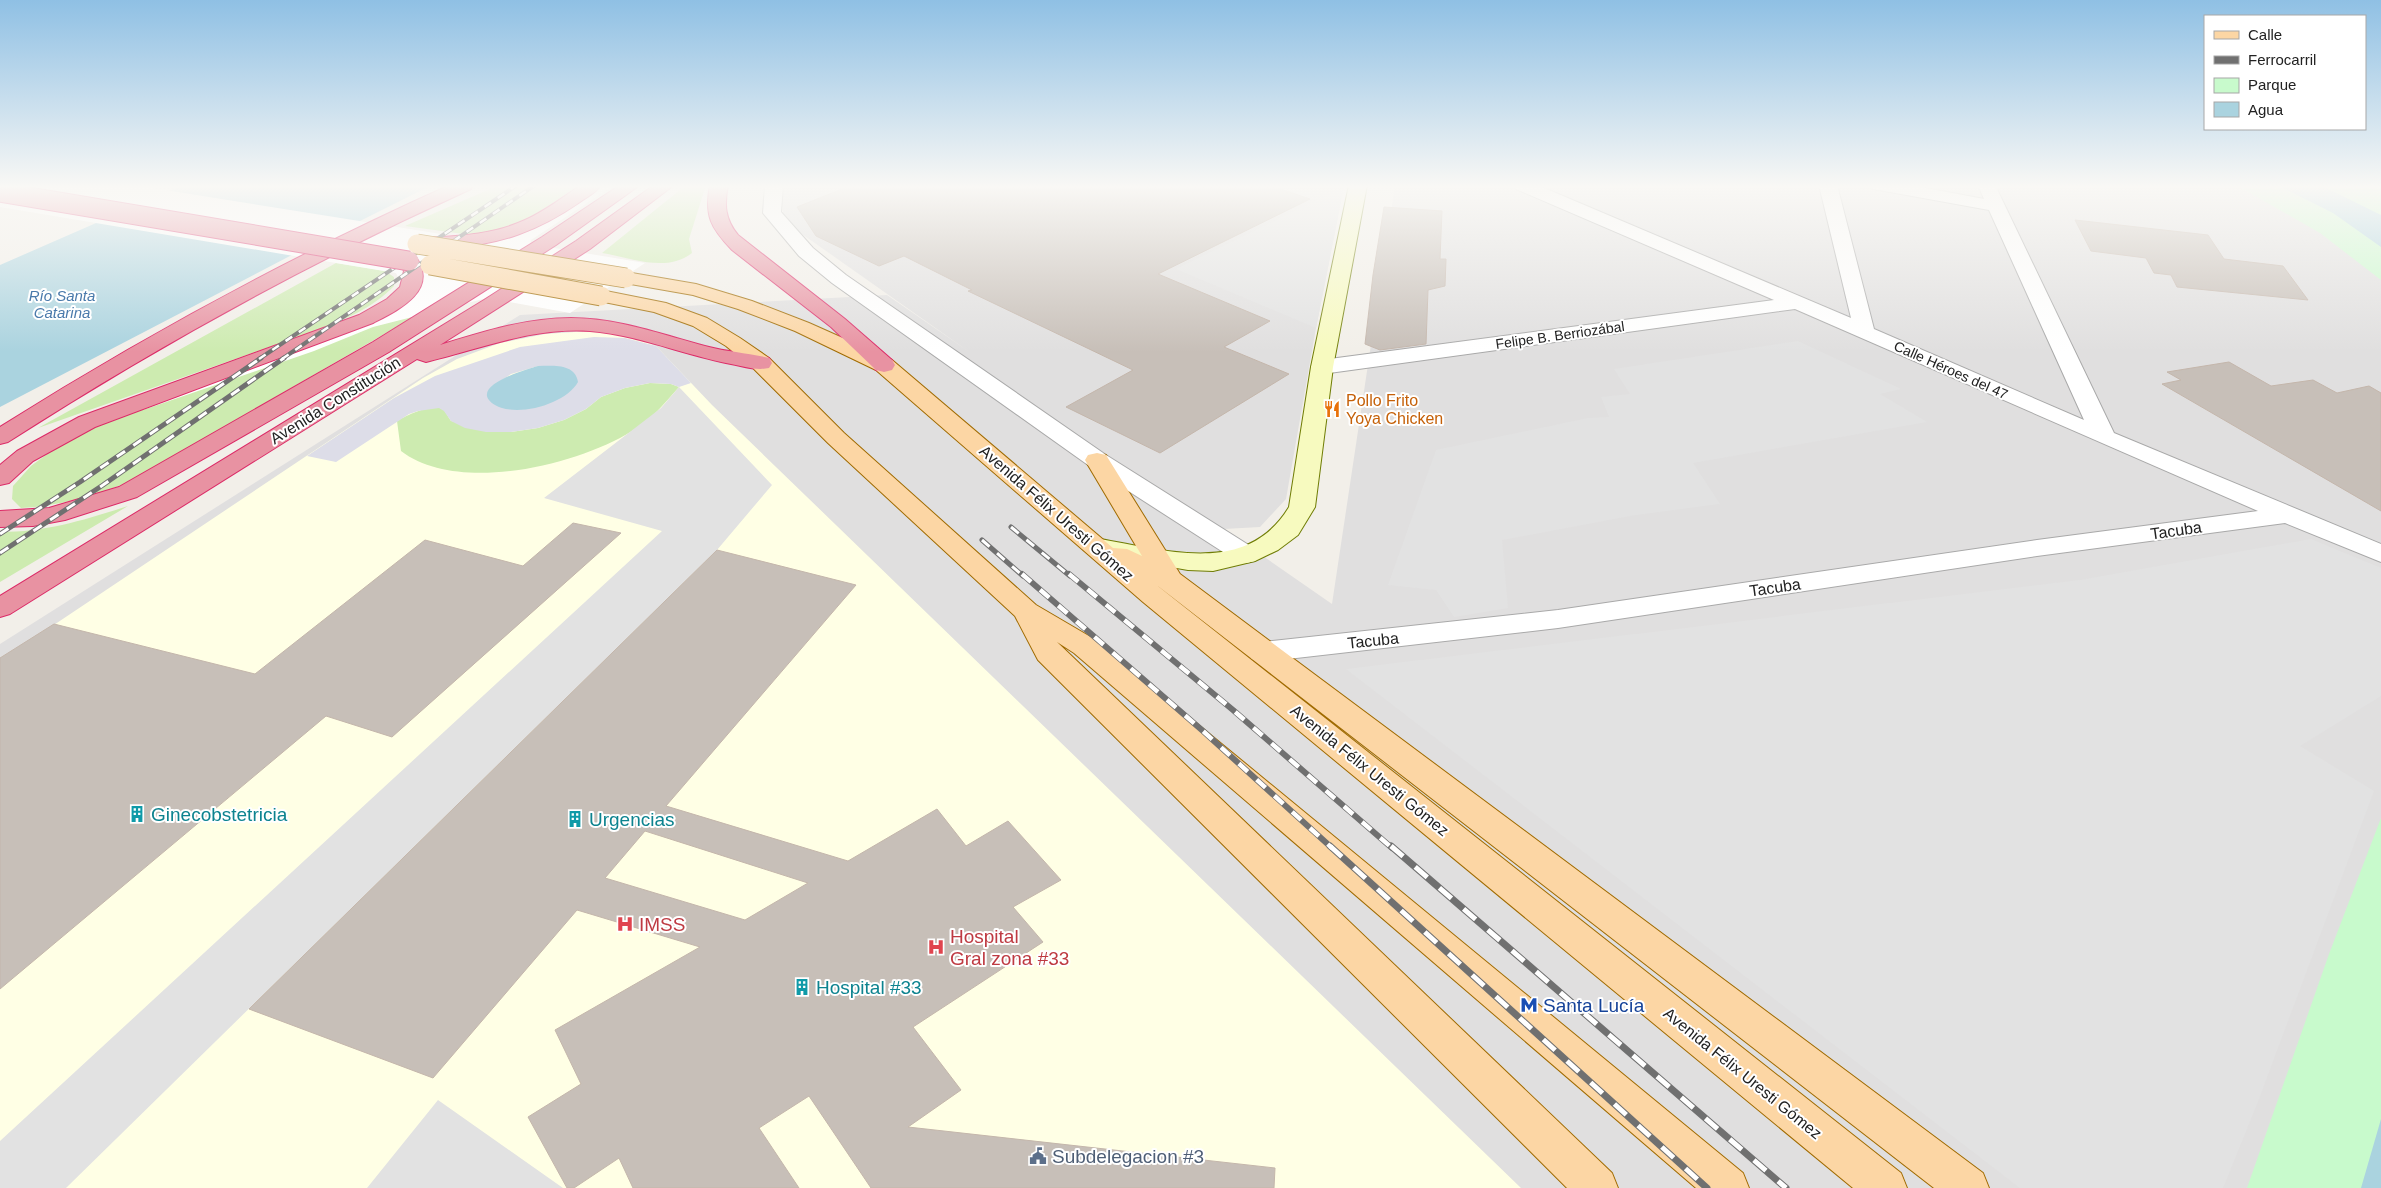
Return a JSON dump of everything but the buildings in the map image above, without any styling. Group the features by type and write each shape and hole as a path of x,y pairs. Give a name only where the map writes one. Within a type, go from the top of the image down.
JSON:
{"highway":[{"name":"Avenida Félix Uresti Gómez","path":"328,240 413,253"},
{"path":"0,437 152,345 262,284 350,240"},
{"name":"Avenida Félix Uresti Gómez","path":"394,240 413,253"},
{"path":"0,478 25,456 55,438 130,405 338,330 366,318 396,302 412,286 414,272 413,253 478,240"},
{"path":"0,519 49,518 128,492 381,346 551,240"},
{"name":"Avenida Constitución","path":"0,608 387,369 589,240"},
{"path":"734,240 838,323 884,366"},
{"path":"387,369 493,336 566,325 588,325 621,329 699,350 760,363"}],"main road":[{"name":"Avenida Félix Uresti Gómez","path":"413,253 626,278 696,290 745,305 802,327 884,366 1096,546 1127,558 1159,577 1886,1188"},
{"name":"Avenida Félix Uresti Gómez","path":"413,253 601,296 659,307 700,322 733,342 760,363 836,438 1026,611 1084,646 1728,1188"},
{"path":"1097,460 1159,577 1262,652 1968,1188"},
{"path":"1026,611 1048,653 1597,1188"}],"street":[{"path":"796,240 806,252 839,279 1097,460 1246,555"},
{"path":"1159,577 1246,555 1269,544 1289,529 1302,508 1322,367 1347,240"},
{"name":"Calle Héroes del 47","path":"1652,240 1864,331 2104,437 2381,554"},
{"path":"1842,240 1864,331"},
{"path":"2011,240 2104,437"},
{"name":"Felipe B. Berriozábal","path":"1322,367 1798,303"},
{"name":"Tacuba","path":"1262,652 1558,619 2027,550 2287,515"}],"shaded area":[{"path":"811,240 1333,240 1286,499 1260,527 1224,529 1332,604 1387,240 2381,240 2381,1188 0,1188 0,644 520,315 887,295 971,353"},
{"path":"1235,240 1333,240 1316,328 1176,269"},
{"name":"IMSS","path":"589,331 627,335 656,346 712,405 1521,1188 0,1188 0,661 423,378 457,359 500,343 545,334"},
{"path":"594,337 625,338 656,346 691,383 679,387 671,384 650,383 625,388 601,397 586,409 564,420 538,428 511,432 486,432 465,428 451,421 444,411 439,408 418,411 409,414 336,462 307,456 394,398 435,376 520,347","holes":["538,366 551,366 491,387 511,374"]},
{"path":"1798,341 1901,389 1880,394 1927,422 1693,463 1720,504 1630,516 1502,540 1508,608 1454,617 1436,590 1388,585 1436,450 1588,418 1609,417 1601,397 1630,394 1614,369"},
{"path":"679,387 772,485 717,550 66,1188 0,1188 0,1141 662,531 544,498 661,408"},
{"path":"2311,539 2381,568 2381,696 2300,746 2374,791 2257,1104 2223,1188 2020,1188 1346,669 2080,580"},
{"path":"438,1100 563,1188 367,1188"}],"green space":[{"path":"618,240 689,240 692,253 682,259 660,263 602,253"},
{"path":"2330,240 2381,240 2381,280"},
{"path":"336,263 385,271 394,277 394,286 368,307 318,330 38,428"},
{"path":"474,282 127,483 88,496 49,505 21,508 12,499 13,486 31,466 65,441 107,421"},
{"path":"650,383 671,384 679,387 639,427 608,444 549,464 484,473 453,471 425,464 401,451 397,421 427,409 439,408 444,410 451,421 511,432 538,428 564,420 586,409 601,397 625,388"},
{"path":"128,506 0,582 0,532 50,527"},
{"path":"2381,818 2381,1188 2247,1188 2329,954"}],"water":[{"name":"Río Santa Catarina","path":"56,240 321,240 0,407 0,265"},
{"path":"2372,240 2381,240 2381,247"},
{"path":"538,366 556,366 568,369 576,376 578,382 563,397 540,407 516,410 504,409 495,405 488,398 488,392 501,380"},
{"path":"2381,1119 2381,1188 2361,1188"}],"pier":[{"path":"201,240 531,240 530,244 645,263 570,313 487,298 373,327 314,351 143,410 131,398 344,323 388,300 400,285 396,273"}],"railway":[{"path":"259,359 435,240"},
{"path":"282,359 454,240"},
{"path":"0,534 80,482 261,358"},
{"path":"0,553 103,485 284,358"},
{"path":"1011,527 1070,576"},
{"path":"982,540 1023,576"},
{"path":"1022,574 1203,731 1332,848"},
{"path":"1069,574 1233,710 1392,848"},
{"path":"1330,846 1707,1188"},
{"path":"1391,846 1786,1188"}],"place":[{"name":"Pollo Frito Yoya Chicken","path":"1332,409"},
{"name":"Ginecobstetricia","path":"137,814"},
{"name":"Urgencias","path":"575,819"},
{"name":"IMSS","path":"625,924"},
{"name":"Hospital Gral zona #33","path":"936,947"},
{"name":"Hospital #33","path":"802,987"},
{"name":"Santa Lucía","path":"1529,1005"},
{"name":"Subdelegacion #3","path":"1038,1156"}]}
